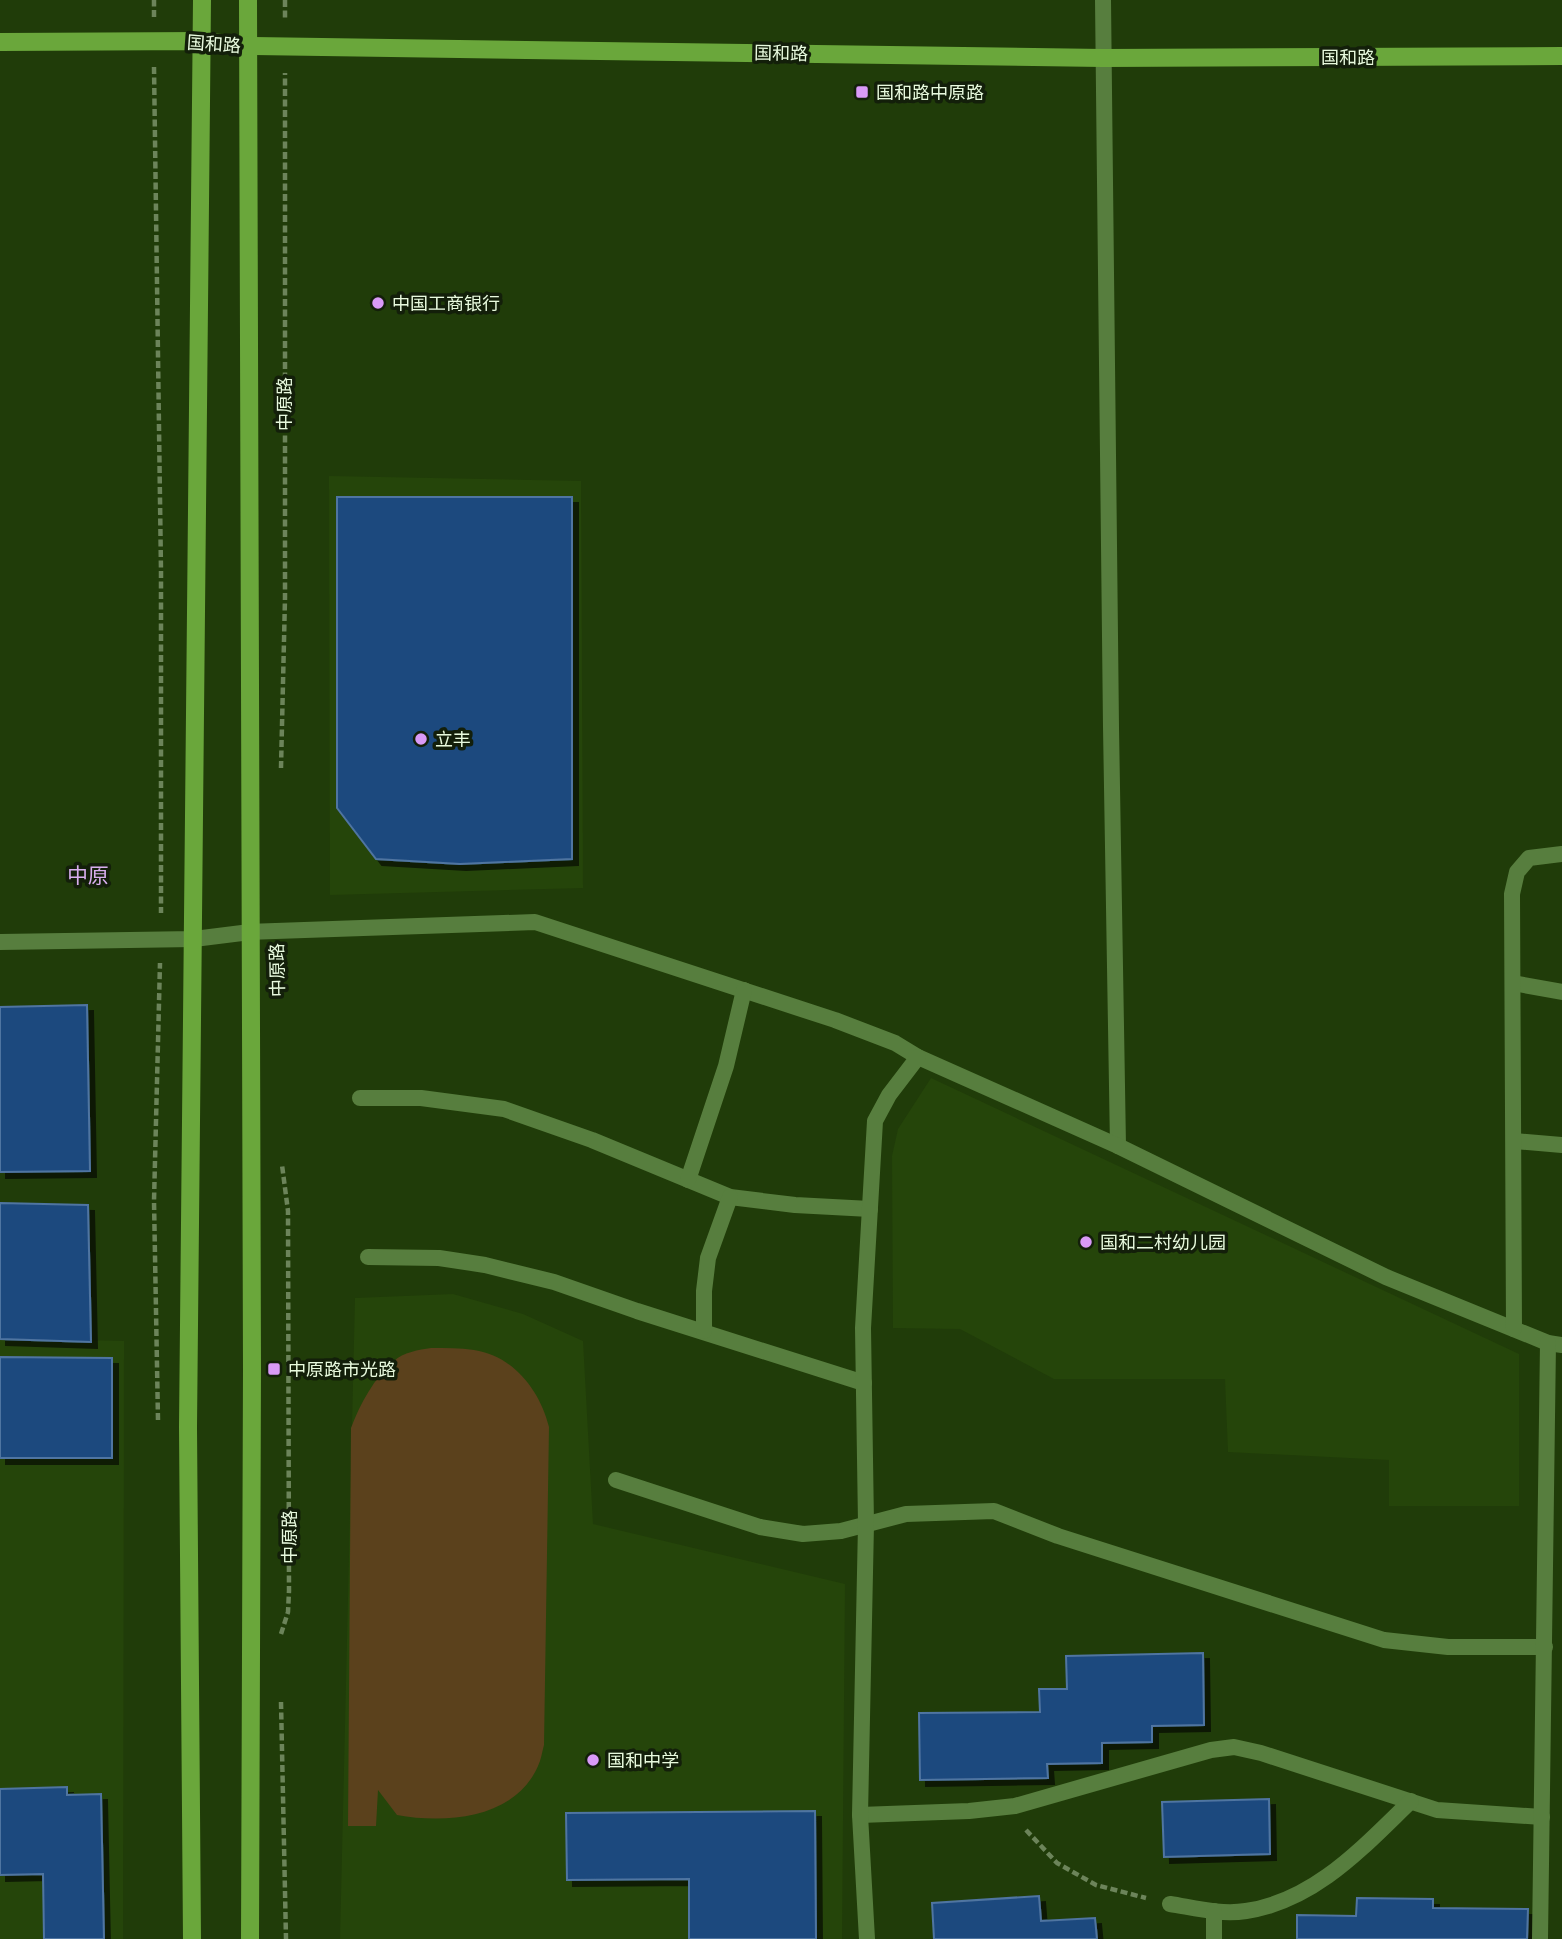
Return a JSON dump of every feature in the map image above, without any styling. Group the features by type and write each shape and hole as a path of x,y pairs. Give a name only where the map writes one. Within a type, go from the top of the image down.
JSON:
{"main road":[{"path":"192,1939 188,1427 202,0"},
{"name":"中原路","path":"248,0 252,1370 250,1939"},
{"name":"国和路","path":"0,43 202,41 285,47 1103,58 1562,56"}],"lane":[{"path":"1103,0 1118,1146"},
{"path":"1514,1329 1513,894 1517,872 1529,858 1562,854"},
{"path":"0,942 194,939 250,932 535,922 883,1038 1118,1146 1387,1277 1555,1344 1545,1647 1540,1939"},
{"path":"1513,983 1562,992"},
{"path":"688,1180 726,1066 744,990"},
{"path":"867,1939 860,1815 866,1524 863,1328 875,1121 889,1095 918,1056"},
{"path":"360,1098 421,1098 505,1109 592,1140 730,1197 795,1205 870,1209"},
{"path":"1514,1142 1562,1145"},
{"path":"704,1331 704,1291 708,1258 730,1197"},
{"path":"368,1257 439,1258 485,1265 554,1282 864,1383"},
{"path":"616,1480 760,1527 803,1534 841,1531 906,1514 994,1511 1058,1536 1384,1640 1448,1647 1545,1647"},
{"path":"860,1815 970,1811 1010,1806 1211,1750 1234,1747 1261,1753 1437,1810 1542,1817"},
{"path":"1170,1905 1214,1911 1246,1911 1295,1897 1344,1866 1411,1801"},
{"path":"1214,1911 1214,1939"}],"path":[{"path":"154,0 161,571 161,940 154,1201 158,1431"},
{"name":"中原路","path":"281,778 285,598 285,0"},
{"name":"中原路","path":"279,1643 288,1612 289,1591 288,1211 281,1155"},
{"path":"281,1699 286,1939"},
{"path":"1010,1806 1028,1833 1057,1863 1097,1885 1170,1905"}],"shaded area":[{"path":"329,476 581,481 583,888 330,895"},
{"name":"国和二村幼儿园","path":"931,1078 1519,1354 1519,1506 1389,1506 1389,1460 1228,1452 1225,1379 1054,1379 960,1329 893,1328 892,1156 898,1129"},
{"name":"国和中学","path":"453,1294 523,1314 583,1341 593,1524 845,1584 842,1939 340,1939 355,1298"},
{"path":"0,1338 124,1341 123,1939 0,1939"},
{"path":"431,1348 474,1350 501,1360 513,1368 532,1388 549,1427 544,1745 539,1764 527,1784 496,1807 457,1817 416,1818 397,1815 378,1790 376,1826 348,1826 351,1428 368,1392 387,1368 402,1355"}],"building":[{"path":"337,497 572,497 572,859 460,864 376,859 337,808"},
{"path":"87,1005 90,1171 0,1172 0,1007"},
{"path":"0,1203 88,1205 91,1342 0,1339"},
{"path":"0,1357 112,1358 112,1458 0,1458"},
{"path":"1203,1653 1204,1725 1152,1726 1152,1742 1102,1743 1102,1763 1047,1764 1048,1778 920,1780 919,1713 1040,1712 1039,1689 1067,1689 1066,1656"},
{"path":"67,1787 67,1795 101,1794 104,1939 44,1939 43,1874 0,1875 0,1789"},
{"path":"1269,1799 1270,1854 1164,1857 1162,1802"},
{"path":"815,1811 816,1939 689,1939 689,1879 567,1880 566,1813"},
{"path":"1039,1896 1041,1921 1095,1918 1097,1939 934,1939 932,1903"},
{"path":"1357,1898 1433,1899 1433,1908 1528,1909 1527,1939 1297,1939 1297,1915 1356,1916"}],"place":[{"name":"国和路中原路","path":"862,92"},
{"name":"中国工商银行","path":"378,303"},
{"name":"立丰","path":"421,739"},
{"name":"国和二村幼儿园","path":"1086,1242"},
{"name":"中原路市光路","path":"274,1369"},
{"name":"国和中学","path":"593,1760"}],"district":[{"name":"中原","path":"88,875"}]}
